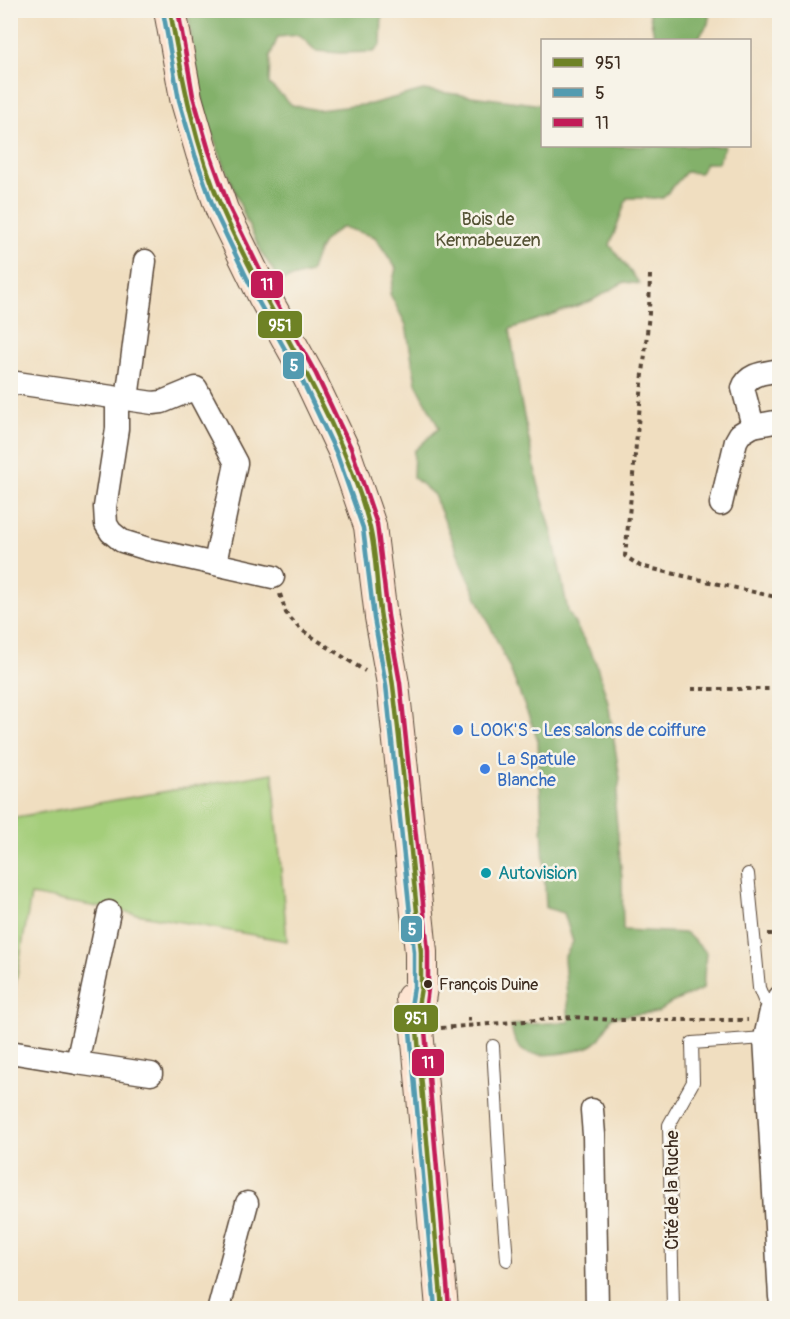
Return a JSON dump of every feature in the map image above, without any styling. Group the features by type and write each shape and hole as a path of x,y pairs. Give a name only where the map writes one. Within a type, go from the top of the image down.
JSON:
{"main road":[{"path":"170,10 186,98 201,153 222,210 264,296 309,377 344,451 357,485 373,541 381,618 393,684 421,952 422,988 417,1025"},
{"path":"381,618 378,678 394,864 404,952 417,1025 442,1308"}],"street":[{"path":"145,261 105,507 106,524 111,532 122,541 273,577"},
{"path":"753,426 744,397 745,382 752,376 780,370"},
{"path":"10,382 153,403 162,402 196,388 236,463 214,563"},
{"path":"721,504 736,441 740,434 753,426 780,421"},
{"path":"77,1063 108,912"},
{"path":"772,1015 780,1297"},
{"path":"10,1052 151,1074"},
{"path":"592,1110 597,1308"},
{"path":"219,1308 247,1203"}],"lane":[{"path":"748,874 759,988 772,1015"},
{"name":"Cité de la Ruche","path":"673,1308 669,1125 693,1082 692,1043 772,1015"},
{"path":"493,1046 507,1260"}],"path":[{"path":"650,275 649,313 625,556 640,566 780,598"},
{"path":"273,577 292,622 378,678"},
{"path":"692,688 780,689"},
{"path":"417,1025 470,1026 573,1017 614,1020 772,1015"},
{"path":"469,1017 470,1026"}],"green space":[{"path":"649,10 710,11 708,24 698,39 655,39"},
{"name":"Bois de Kermabeuzen","path":"188,11 382,11 381,44 374,52 316,51 299,35 278,37 270,56 269,84 292,105 318,110 371,104 423,90 541,105 541,147 725,147 718,163 706,163 700,173 686,172 663,198 627,198 610,245 640,284 624,282 591,301 510,329 520,397 568,611 595,660 608,702 620,779 615,805 622,879 623,930 686,933 706,952 703,989 671,1003 658,1012 612,1017 599,1039 588,1047 558,1054 528,1053 517,1045 513,1035 511,1025 569,1022 564,958 573,942 564,913 546,908 538,740 510,669 468,578 434,495 413,477 414,451 439,428 416,383 406,325 390,294 396,268 375,237 343,227 329,236 321,246 310,273 280,281 263,255 247,222 206,119"},
{"path":"273,773 287,941 31,895 11,1010 11,818"}],"transit line":[{"name":"951","path":"170,10 190,112 213,187 241,250 340,443 356,483 372,535 379,606 397,719 421,952 421,988 416,1019 442,1308"},
{"name":"11","path":"178,10 193,96 229,207 271,293 316,374 351,448 377,524 388,616 400,683 428,951 428,989 424,1019 449,1307"},
{"name":"5","path":"163,11 179,100 215,212 257,299 302,380 337,454 363,528 374,618 386,685 414,952 414,987 409,1020 435,1308"}],"place":[{"name":"LOOK'S - Les salons de coiffure","path":"458,730"},
{"name":"La Spatule Blanche","path":"485,769"},
{"name":"Autovision","path":"486,873"},
{"name":"François Duine","path":"428,984"}]}
